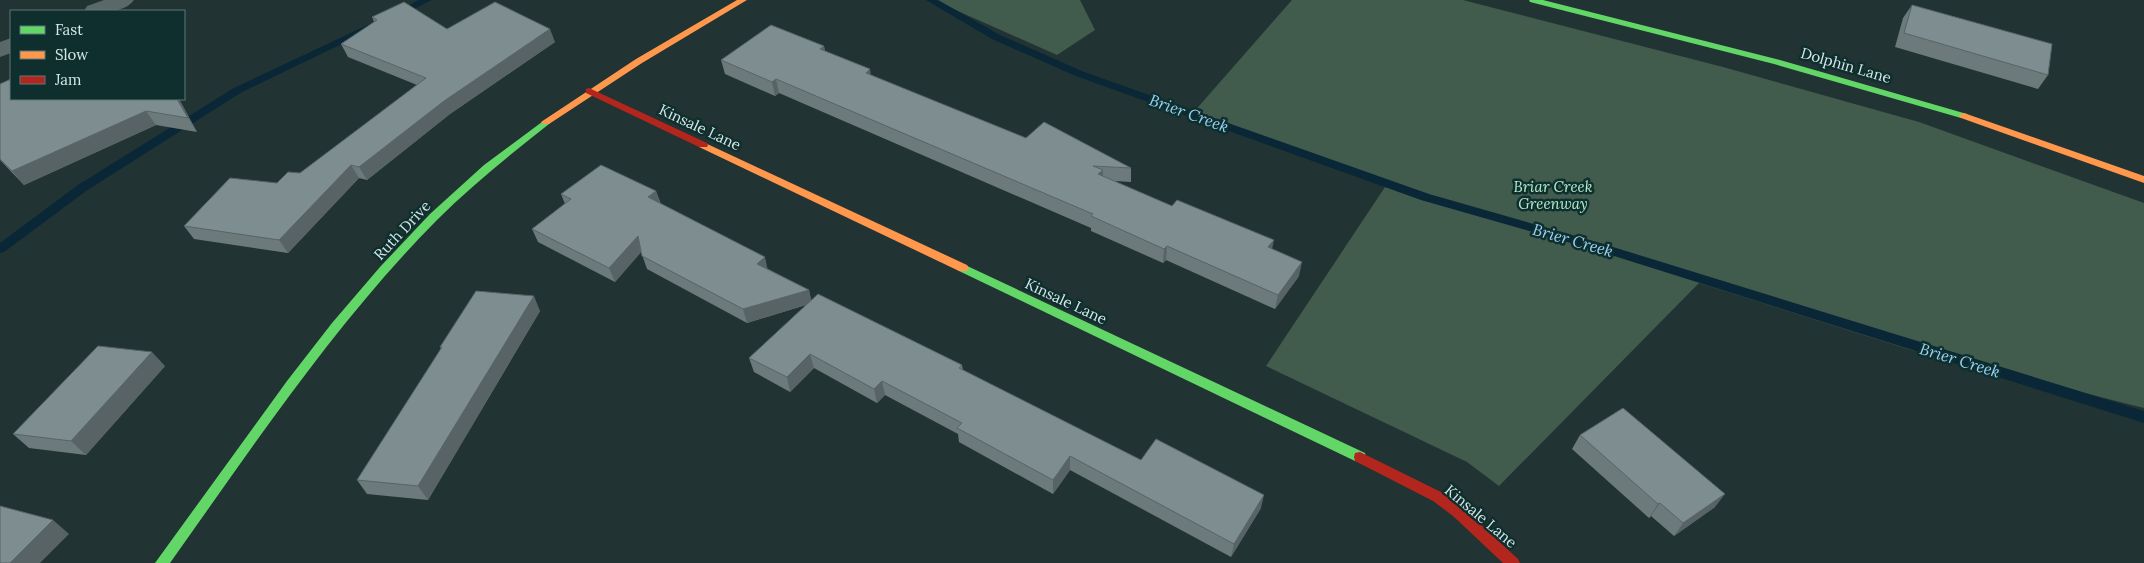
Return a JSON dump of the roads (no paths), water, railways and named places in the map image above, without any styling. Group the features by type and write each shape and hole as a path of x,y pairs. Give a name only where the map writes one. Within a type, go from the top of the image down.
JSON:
{"street":[{"path":"98,10 123,0"},
{"name":"Ruth Drive","path":"162,563 330,335 403,248 476,176 514,145 590,91 634,62 743,0"},
{"name":"Dolphin Lane","path":"1533,0 1702,42 1862,85 2003,130 2144,180"},
{"name":"Kinsale Lane","path":"590,91 1396,474 1445,502 1513,563"}],"waterway":[{"path":"397,14 427,0"},
{"name":"Brier Creek","path":"931,0 996,37 1080,74 1425,197 1596,246 2144,417"},
{"path":"0,249 82,188 238,90 374,25"}],"park label":[{"name":"Briar Creek Greenway","path":"1553,194"}]}
